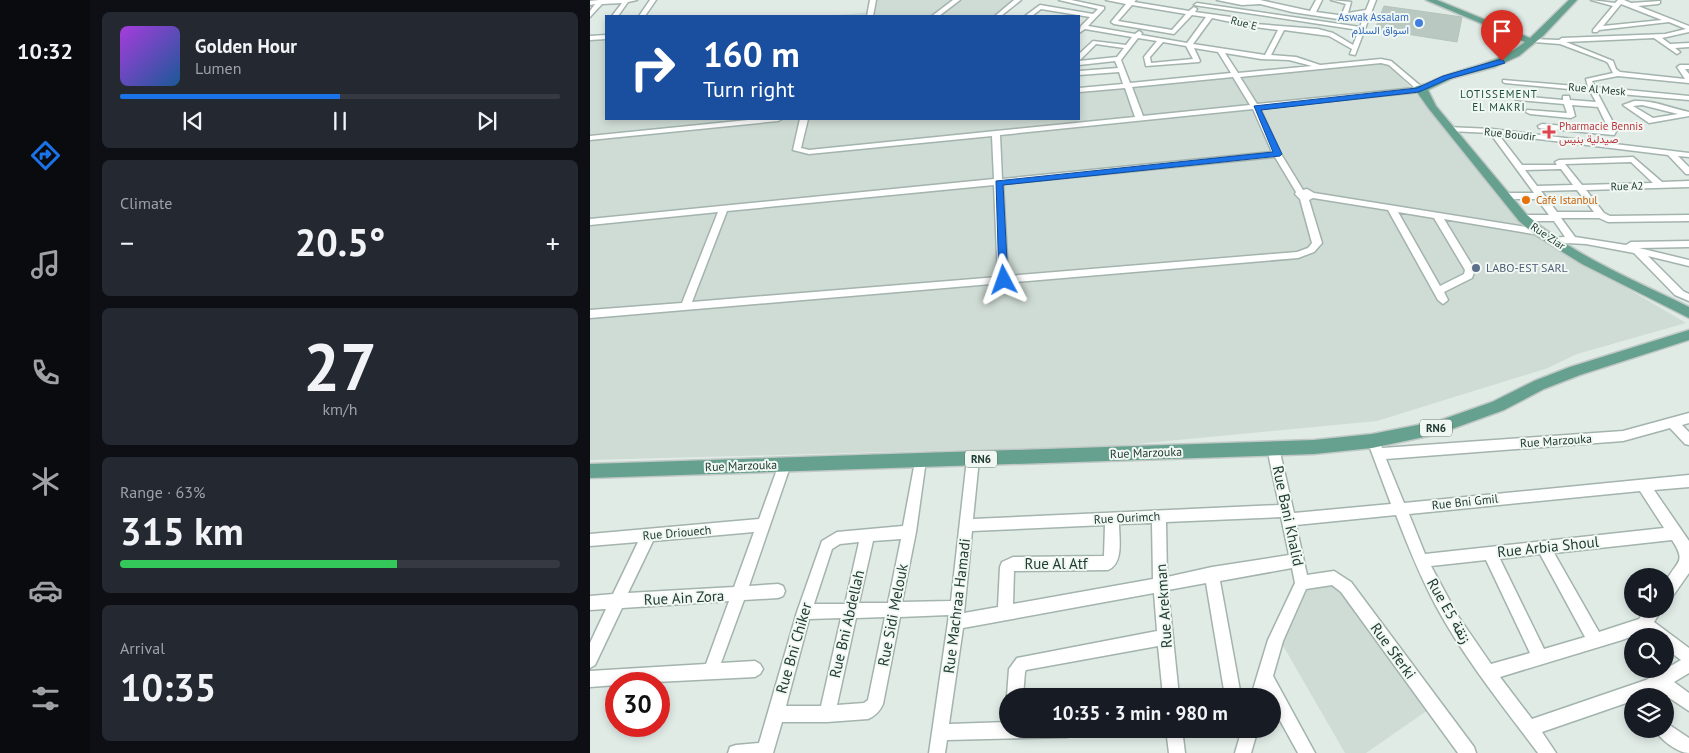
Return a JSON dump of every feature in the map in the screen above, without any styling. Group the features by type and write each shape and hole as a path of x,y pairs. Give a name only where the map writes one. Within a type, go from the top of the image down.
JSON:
{"main road":[{"path":"1430,0 1443,3 1532,41"},
{"path":"1422,90 1446,78 1502,61 1532,41 1573,0"},
{"name":"Rue Ziar","path":"1422,90 1432,107 1523,218 1539,232 1614,276 1689,313"},
{"name":"RN6","path":"1498,406 1510,405 1689,335"},
{"name":"RN6","path":"1376,447 1438,428 1498,406 1539,385 1575,371 1601,369 1689,344"},
{"name":"Rue Marzouka","path":"590,471 1273,448 1376,447"}],"street":[{"path":"617,15 627,0"},
{"path":"590,15 595,3 634,0"},
{"path":"643,15 653,0"},
{"path":"870,15 873,0"},
{"path":"936,15 957,0"},
{"path":"1000,15 1018,0"},
{"path":"1062,0 1102,6 1095,16 1082,26"},
{"name":"Rue E","path":"1109,0 1231,19 1247,26 1283,27 1332,35 1355,48"},
{"path":"1221,0 1266,3 1310,13 1344,16 1369,11"},
{"path":"1305,22 1319,0"},
{"path":"1334,0 1349,3 1344,16"},
{"path":"1350,64 1373,0"},
{"path":"1594,0 1631,5 1689,29"},
{"path":"1631,5 1659,2 1655,0"},
{"path":"1131,2 1113,22 1143,28 1175,31 1199,3 1305,22 1363,30"},
{"path":"1589,39 1620,2"},
{"path":"1030,15 1040,8 1095,16"},
{"path":"1189,45 1210,16"},
{"path":"1598,28 1670,21"},
{"path":"1082,26 1136,37 1261,57 1268,55 1308,62 1322,67"},
{"path":"1268,55 1283,27"},
{"path":"1080,63 1118,59 1143,28"},
{"path":"1532,41 1655,36 1689,29"},
{"path":"1655,36 1677,52"},
{"path":"590,38 603,37"},
{"path":"1551,40 1568,44 1565,48 1568,51 1615,72 1689,80"},
{"path":"1161,41 1147,58 1148,65 1196,61 1189,45"},
{"path":"1080,57 1095,42 1128,46"},
{"path":"1669,46 1689,46"},
{"path":"590,314 686,304 1258,259 1306,253 1314,248 1317,240 1305,195 1278,154 1256,108 1220,50"},
{"path":"1118,59 1120,70 1140,119"},
{"path":"1080,90 1388,62 1422,90"},
{"path":"1689,67 1680,67 1689,80"},
{"path":"1080,73 1120,70"},
{"path":"1542,126 1612,133 1613,130 1599,106 1589,79 1615,72"},
{"name":"Rue Al Mesk","path":"1517,98 1504,80 1689,98"},
{"path":"1530,112 1571,116 1568,103 1560,86"},
{"path":"804,120 798,150 802,152 996,133 1051,123 1140,119 1422,90"},
{"path":"1517,98 1599,106"},
{"path":"1517,98 1542,126 1545,137"},
{"path":"1642,102 1688,114 1652,121 1627,105 1642,102"},
{"path":"590,138 768,120"},
{"name":"Rue Boudir","path":"1450,129 1492,131 1689,155"},
{"path":"1492,131 1570,238"},
{"path":"996,133 1004,280"},
{"path":"1670,152 1689,172"},
{"path":"590,222 1278,154"},
{"path":"1560,166 1559,162 1563,161 1629,159 1638,162 1659,184"},
{"path":"1519,168 1560,166"},
{"path":"1560,166 1601,215"},
{"name":"Rue A2","path":"1505,196 1578,187 1689,184"},
{"path":"1305,195 1436,214 1539,232"},
{"path":"686,304 724,208"},
{"path":"1391,208 1443,300"},
{"path":"1436,214 1470,270 1469,276 1461,282 1438,291"},
{"path":"1523,218 1601,215 1612,220 1689,218"},
{"path":"1551,240 1570,238 1622,246 1689,263"},
{"path":"1622,246 1689,244"},
{"path":"1636,249 1679,293 1689,298"},
{"name":"Rue Marzouka","path":"1376,447 1623,436 1689,418"},
{"path":"1673,423 1689,440"},
{"name":"Rue E5 زنقة","path":"1376,447 1421,561 1458,629 1488,673 1548,753"},
{"name":"Rue Bani Khalid","path":"1262,688 1286,614 1302,583 1273,448"},
{"name":"Rue Machraa Hamadi","path":"936,753 957,616 968,525 973,459"},
{"name":"Rue Sidi Melouk","path":"827,714 868,712 878,698 909,532 920,460"},
{"path":"711,671 785,464"},
{"name":"Rue Bni Gmil","path":"1287,516 1400,508 1689,481"},
{"path":"1643,485 1687,550 1688,557 1683,570 1674,582"},
{"name":"Rue Ourimch","path":"968,525 1112,520 1159,516 1287,516"},
{"name":"Rue Arekman","path":"1159,516 1160,585 1170,688"},
{"name":"Rue Al Atf","path":"1004,614 1007,567 1013,564 1108,563 1112,557 1112,520"},
{"name":"Rue Driouech","path":"590,540 764,525"},
{"path":"868,534 909,532"},
{"name":"Rue Arbia Shoul","path":"1421,561 1675,533"},
{"name":"Rue Bni Chiker","path":"765,752 804,612 827,544 837,538 868,534"},
{"name":"Rue Bni Abdellah","path":"827,714 868,534"},
{"path":"590,660 648,536"},
{"path":"1544,547 1595,640"},
{"path":"1490,554 1541,658"},
{"path":"804,612 894,610 957,616 1004,614 1212,574 1297,560"},
{"path":"1212,574 1232,688"},
{"name":"Rue Sferki","path":"1302,583 1334,578 1346,587 1468,753"},
{"name":"Rue Ain Zora","path":"590,603 778,591"},
{"path":"1488,673 1622,633 1644,624 1648,618"},
{"path":"1644,624 1650,628"},
{"path":"1016,688 1017,669 1022,664 1165,637"},
{"path":"1674,646 1689,657"},
{"path":"1648,688 1689,664"},
{"path":"590,679 755,669"},
{"path":"1265,677 1306,753"},
{"path":"1661,682 1689,703"},
{"path":"1530,728 1624,698"},
{"path":"775,714 827,714"},
{"path":"940,732 999,730"},
{"path":"1674,737 1689,748"},
{"path":"1175,738 1177,753"},
{"path":"1243,753 1247,738"},
{"path":"736,753 765,752"}],"shaded area":[{"path":"877,0 1012,0 994,15 837,15 875,12"},
{"path":"605,34 605,120 1080,120 1080,93 1386,62 1415,92 1540,237 1686,323 1577,354 1548,368 1377,421 1115,446 590,460 590,35"},
{"path":"1334,582 1428,710 1366,753 1345,753 1278,637 1307,586"}],"building":[{"name":"Aswak Assalam اسواق السلام","path":"1384,6 1462,17 1457,42 1375,29"}],"place":[{"name":"Aswak Assalam اسواق السلام","path":"1419,23"},
{"name":"Pharmacie Bennis صيدلية بنيس","path":"1549,132"},
{"name":"Café Istanbul","path":"1526,200"},
{"name":"LABO-EST SARL","path":"1476,268"}],"district":[{"name":"LOTISSEMENT EL MAKRI","path":"1499,100"}],"route":[{"path":"1004,280 999,183 1278,154 1256,108 1419,90 1419,88 1426,88 1446,78 1502,61"}]}
